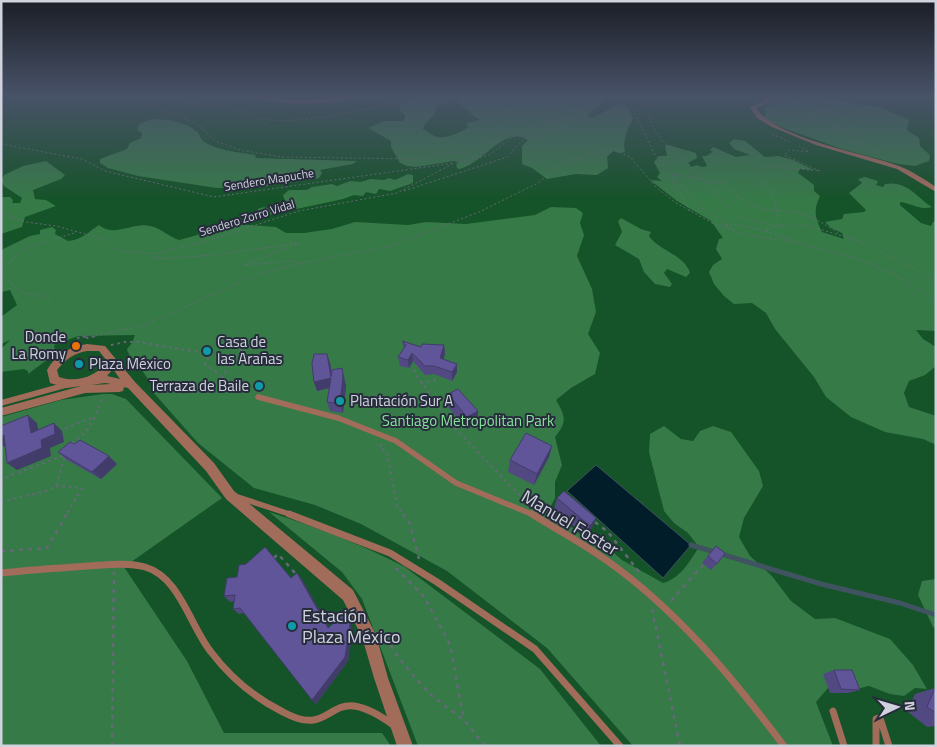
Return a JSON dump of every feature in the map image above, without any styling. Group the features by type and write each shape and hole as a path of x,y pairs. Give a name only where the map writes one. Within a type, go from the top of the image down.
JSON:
{"street":[{"path":"784,131 841,151 888,164 909,173 936,190"},
{"path":"129,388 105,379 67,384 54,380 52,370 57,361 82,348 102,348 129,388 198,453 230,495 348,595 369,635 381,678 406,746"},
{"path":"91,380 106,371 112,361"},
{"path":"1,412 61,394 85,389 129,388"}],"lane":[{"path":"1,403 67,384"},
{"name":"Manuel Foster","path":"258,397 338,418 396,441 456,483 527,511 606,560 649,594 695,636 748,698 784,746"},
{"path":"230,495 319,524 390,553 420,572 535,649 620,746"},
{"path":"1,573 59,567 114,565 133,565 148,568 164,578 204,643 231,675 256,696 280,711 295,717 321,720 341,709 353,706 378,715 400,729"},
{"path":"832,711 844,746"},
{"path":"876,746 876,719 880,718 889,746"}],"path":[{"path":"204,131 216,141 240,150 282,157 420,159 454,152 475,154 476,156"},
{"name":"Sendero Zorro Vidal","path":"297,264 295,261 244,265 299,244 297,242 214,255 154,258 156,254 203,242 300,210 397,193 456,162 468,161 499,139 499,131"},
{"path":"468,161 489,155 523,131"},
{"path":"397,193 507,157 526,138 548,131"},
{"path":"643,131 655,155 697,204 726,226 741,234"},
{"path":"656,131 663,142 687,162 732,212 741,218 778,226 810,226 864,243 904,262 936,284"},
{"path":"784,131 772,134 792,142"},
{"path":"849,131 862,142 854,142 880,154 888,164"},
{"path":"778,226 778,206 775,195 770,187 760,179 764,171 763,168 768,166 820,171 784,155 789,150 809,152 796,143"},
{"name":"Sendero Mapuche","path":"1,144 82,159 104,171 214,197 456,162"},
{"path":"77,338 142,326 259,274 297,264 390,246 480,212 538,183 565,161 603,152 617,151 630,157 657,188 676,203 714,224 741,234 793,242 855,258 893,273 936,300"},
{"path":"672,174 696,180 705,180"},
{"path":"672,174 675,185 690,212"},
{"path":"707,183 724,182 727,180"},
{"path":"724,182 739,198 746,202 765,210 808,216 821,221 842,236"},
{"path":"1,213 26,222 56,226 104,239 119,251 156,254"},
{"path":"726,226 734,224 765,231 790,239 793,242"},
{"path":"765,231 778,226"},
{"path":"1,269 22,250 44,240 77,232"},
{"path":"1,274 8,282 18,287 22,292 47,298 50,302 49,305"},
{"path":"82,348 87,336"},
{"path":"102,348 124,340 210,354 205,364 222,375"},
{"path":"242,382 220,382 232,358 242,346 248,343"},
{"path":"422,362 415,368 414,373 421,384 456,430 472,444 525,500 527,511"},
{"path":"421,384 434,380 440,373"},
{"path":"56,486 65,455 66,444 80,439 93,423 102,398"},
{"path":"52,434 96,416"},
{"path":"381,435 380,448 387,452 397,506 409,521 416,543 420,572"},
{"path":"1,482 9,476 65,455"},
{"path":"1,503 10,498 46,492 56,486 82,488 47,548 1,551"},
{"path":"593,520 608,532 636,567 649,594 680,746"},
{"path":"390,553 390,560 397,570 425,598 450,644 464,720"},
{"path":"274,558 278,554 295,573"},
{"path":"112,746 114,565"},
{"path":"665,609 703,565"},
{"path":"360,618 376,624 387,637 398,657 426,689 464,720 485,746"}],"green space":[{"name":"Santiago Metropolitan Park","path":"1,131 936,131 936,746 1,746"},
{"path":"138,131 196,131 211,146 255,155 256,158 357,161 353,164 320,170 322,173 319,178 261,187 217,188 138,176 108,168 100,163 100,159 127,149 130,143 141,138 142,133"},
{"path":"373,131 426,131 437,137 445,137 462,131 627,131 625,152 613,151 607,157 608,168 597,175 576,174 547,179 532,168 522,164 522,146 528,140 519,137 510,137 502,141 476,161 458,169 456,166 458,161 416,167 407,166 400,163 391,147 391,141"},
{"path":"792,131 908,131 919,138 920,146 930,155 929,161 915,166 898,164 842,149"},
{"path":"734,139 745,141 765,157 779,156 814,170 800,169 798,173 814,185 814,191 820,196 816,206 816,214 822,232 844,239 842,233 831,228 825,222 842,219 844,214 864,212 866,210 849,193 862,183 858,179 865,177 878,181 876,185 883,187 885,184 893,184 906,187 932,207 920,207 900,202 900,205 921,223 931,226 936,221 936,331 916,330 923,339 936,347 936,366 925,375 909,381 904,393 909,407 936,416 936,445 923,439 885,432 851,417 826,397 814,377 775,329 766,313 752,303 734,304 714,284 709,272 713,265 722,259 716,249 719,239 723,238 711,221 677,201 650,180 662,181 657,177 660,173 654,162 659,156 667,156 665,146 668,145 696,153 697,158 688,163 691,167 697,165 702,167 707,166 702,156 713,152 710,150 713,147 736,157 750,155 734,149 729,143"},
{"path":"46,161 65,175 61,179 33,190 35,199 46,200 56,206 25,217 22,227 1,234 1,197 10,197 13,200 12,203 20,203 22,198 4,186 1,181 4,175 23,166"},
{"path":"408,174 413,175 413,183 390,191 379,189 376,194 366,192 363,196 354,195 259,217 257,210 263,207 270,210 290,207 291,203 285,201 283,195 289,190 307,190 312,187 332,184 337,186 350,181 361,182 370,179 384,180 389,178 395,180"},
{"path":"551,207 576,208 583,213 580,223 584,235 577,256 592,289 596,312 588,334 600,353 595,374 571,388 556,400 564,419 562,427 555,437 562,465 555,482 555,498 549,510 588,540 600,541 622,560 663,583 669,581 684,569 699,547 688,533 674,523 664,511 649,452 650,434 664,426 681,439 693,441 700,431 713,426 731,432 759,471 763,486 744,518 739,537 750,556 772,576 791,601 815,619 835,618 890,639 913,665 927,689 915,688 904,696 890,694 869,686 852,690 828,688 816,702 833,746 633,746 547,648 447,571 361,524 315,505 254,488 198,443 152,391 153,386 128,353 127,349 135,335 78,336 54,345 55,350 51,357 28,374 28,371 24,369 1,372 1,349 10,340 1,344 1,317 17,305 10,290 1,292 1,250 30,236 40,234 40,230 52,227 56,230 55,234 68,241 81,237 99,225 105,229 117,230 144,225 158,229 179,240 238,224 276,227 286,233 304,233 332,229 355,222 408,225 426,222 466,224 535,215"},
{"path":"621,218 641,229 651,232 649,236 653,241 682,261 690,273 686,277 667,269 664,273 672,284 670,287 655,284 644,272 639,259 615,245 622,232 618,221"},
{"path":"112,394 126,399 222,498 124,567 187,661 224,733 382,733 391,746 1,746 1,417 61,400"},
{"path":"269,512 338,536 405,567 540,669 601,746 418,746 362,599 342,572"},
{"path":"936,579 936,628 933,627 918,595 922,581"}],"water":[{"path":"596,465 691,545 663,578 567,491"}],"building":[{"path":"402,341 421,347 422,344 444,345 440,358 457,364 452,372 434,366 425,366 412,353 408,360 398,357 406,345"},
{"path":"314,354 327,354 331,377 332,370 342,368 340,404 327,402 331,378 314,382 312,364"},
{"path":"458,389 478,411 467,417 448,394"},
{"path":"28,415 31,433 54,423 55,434 41,440 42,448 7,463 4,435 1,437 1,426"},
{"path":"526,433 552,446 537,474 510,460"},
{"path":"80,440 109,456 92,472 58,452 70,442 74,444"},
{"path":"564,491 596,518 590,526 557,498"},
{"path":"716,546 725,553 717,564 708,556"},
{"name":"Estación Plaza México","path":"265,547 291,578 297,573 328,628 343,615 350,624 345,657 312,700 240,608 233,609 235,595 224,596 227,578 237,577 239,565 246,564"},
{"path":"834,670 852,670 860,690 841,689"},
{"path":"936,689 936,713 927,707"}],"waterway":[{"path":"691,545 821,584 900,603 936,615"}],"place":[{"name":"Donde La Romy","path":"76,346"},
{"name":"Casa de las Arañas","path":"207,351"},
{"name":"Plaza México","path":"79,364"},
{"name":"Terraza de Baile","path":"259,386"},
{"name":"Plantación Sur A","path":"340,401"},
{"name":"Estación Plaza México","path":"292,626"}]}
